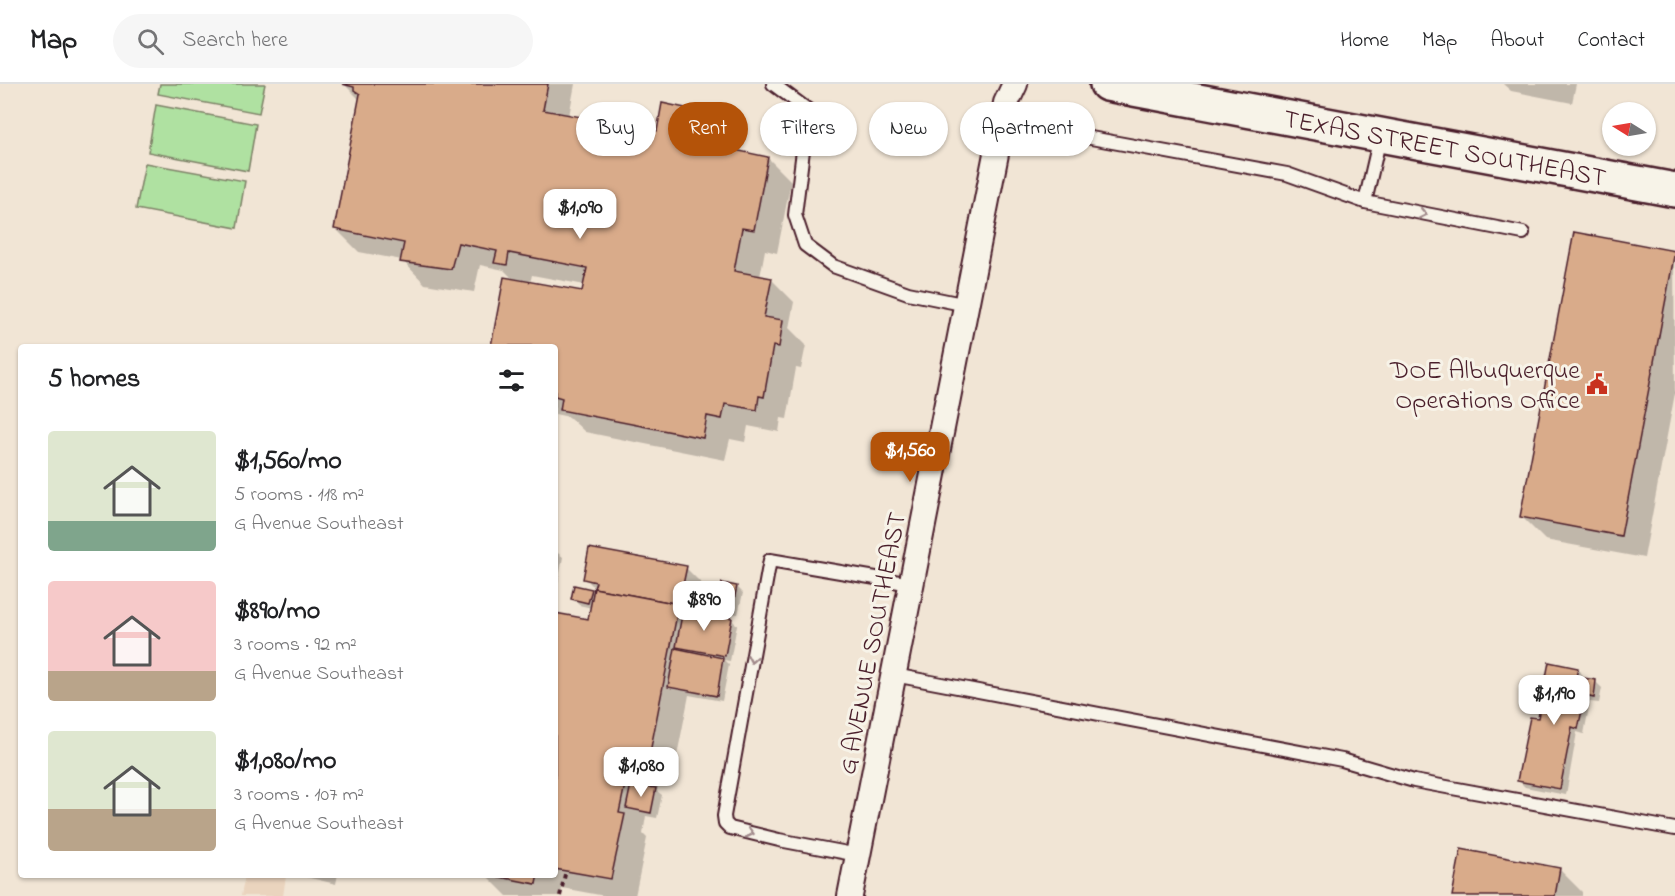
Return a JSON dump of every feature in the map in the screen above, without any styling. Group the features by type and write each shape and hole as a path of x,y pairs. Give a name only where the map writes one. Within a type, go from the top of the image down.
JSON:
{"street":[{"name":"G AVENUE SOUTHEAST","path":"850,896 1006,103 1015,84"},
{"name":"TEXAS STREET SOUTHEAST","path":"1107,84 1380,135 1674,182"}],"lane":[{"path":"773,84 808,110 795,215 805,245 832,266 908,293 967,305"},
{"path":"1365,202 1380,135"},
{"path":"1095,139 1287,174 1365,202 1523,233"},
{"path":"858,855 779,840 730,828 725,824 724,816 770,560 912,584"},
{"path":"894,675 1342,760 1414,781 1675,829"}],"path":[{"path":"560,896 566,870"}],"shaded area":[{"path":"244,878 286,878 283,896 241,896"}],"green space":[{"path":"160,84 265,84 259,113 158,94"},
{"path":"156,105 256,124 248,171 148,152"},
{"path":"145,163 245,181 237,228 136,209"}],"building":[{"path":"342,84 548,84 543,110 576,116 576,156 656,156 656,131 662,103 668,104 668,156 748,156 748,153 768,157 754,230 742,228 734,271 772,278 764,317 783,320 779,347 773,346 764,397 759,396 757,410 725,404 722,419 707,416 703,438 560,410 562,398 558,397 558,344 491,344 504,277 582,291 587,268 509,253 507,265 494,263 497,251 458,243 451,269 400,262 404,243 334,229 360,94 354,90 354,87"},
{"name":"DOE Albuquerque Operations Office","path":"1574,232 1675,251 1621,536 1520,517"},
{"path":"589,548 687,566 679,604 594,588 596,582 583,579"},
{"path":"722,583 737,586 732,609 718,607"},
{"path":"574,585 592,589 588,603 571,599"},
{"path":"594,588 679,604 649,758 637,756 633,776 627,775 619,813 625,814 611,879 558,870 558,614 588,619"},
{"path":"683,609 732,618 725,656 676,647"},
{"path":"675,648 723,658 717,696 668,687"},
{"path":"1549,662 1578,668 1576,677 1596,680 1594,698 1585,696 1578,729 1572,727 1560,789 1517,781 1530,717 1538,718"},
{"path":"631,784 656,788 651,813 626,808"},
{"path":"1461,849 1560,868 1555,896 1452,896"},
{"path":"505,878 537,878 536,884"}],"place":[{"name":"DOE Albuquerque Operations Office","path":"1597,384"}]}
